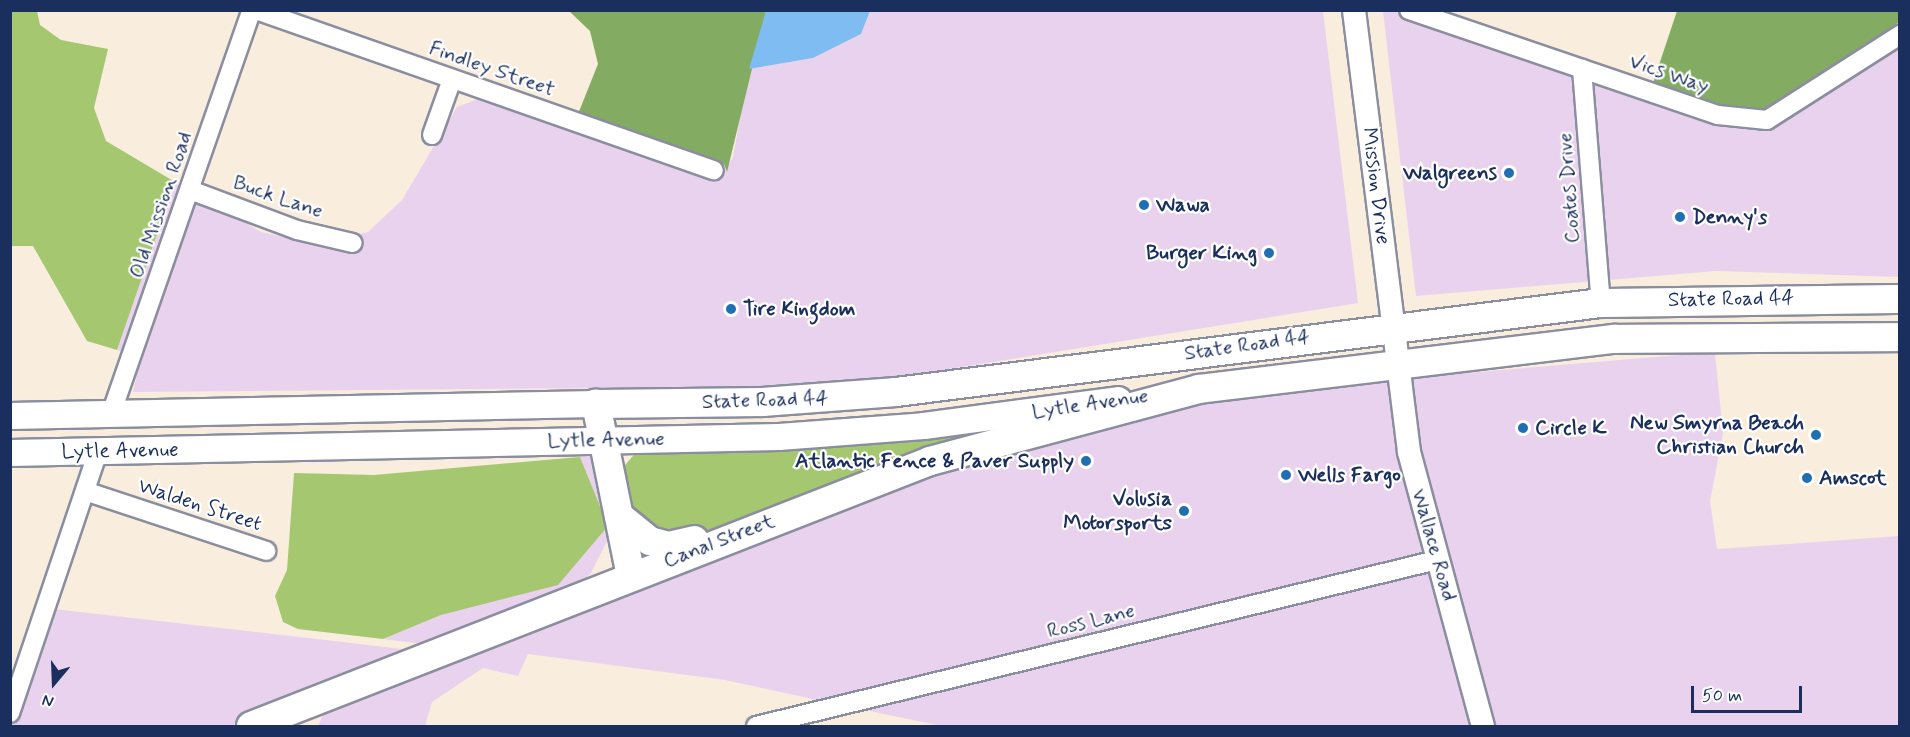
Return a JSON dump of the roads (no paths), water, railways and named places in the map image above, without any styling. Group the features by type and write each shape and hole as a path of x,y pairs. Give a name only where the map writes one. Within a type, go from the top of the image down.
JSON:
{"main road":[{"path":"1633,338 1681,324 1840,320 1852,298"},
{"name":"State Road 44","path":"596,404 763,402 1058,371 1394,325 1600,303 1899,299"},
{"path":"1865,335 1879,312 1899,314"},
{"name":"State Road 44","path":"1199,390 1397,362 1633,338 1865,335 1899,337"},
{"path":"1017,414 1042,394 1058,371"},
{"name":"Lytle Avenue","path":"10,453 604,441 847,433 1199,390"},
{"name":"Canal Street","path":"258,725 734,535 930,461 1199,390"},
{"name":"Lytle Avenue","path":"10,416 596,404"},
{"path":"596,404 631,576"},
{"path":"98,451 120,433 148,428 316,424 372,409"},
{"path":"10,441 71,439 111,414"},
{"path":"620,523 650,542 669,546 734,535"},
{"path":"577,597 597,579 620,523"},
{"path":"310,726 323,698"}],"street":[{"name":"Findley Street","path":"254,10 714,170"},
{"name":"Old Mission Road","path":"111,414 254,10"},
{"name":"Mission Drive","path":"1354,10 1397,362"},
{"name":"Vics Way","path":"1409,10 1718,115 1767,120 1899,35"},
{"name":"Coates Drive","path":"1582,69 1600,303"},
{"path":"432,135 452,79"},
{"name":"Buck Lane","path":"190,190 297,230 353,243"},
{"name":"Wallace Road","path":"1397,362 1408,452 1483,726"},
{"path":"10,713 98,451"},
{"name":"Walden Street","path":"85,491 266,550"},
{"name":"Ross Lane","path":"756,726 1437,560"}],"water":[{"path":"766,10 870,11 861,34 813,58 749,69"}],"place":[{"name":"Walgreens","path":"1509,173"},
{"name":"Wawa","path":"1144,205"},
{"name":"Denny's","path":"1680,217"},
{"name":"Burger King","path":"1269,253"},
{"name":"Tire Kingdom","path":"731,309"},
{"name":"Circle K","path":"1523,428"},
{"name":"New Smyrna Beach Christian Church","path":"1816,435"},
{"name":"Atlantic Fence & Paver Supply","path":"1086,461"},
{"name":"Wells Fargo","path":"1286,475"},
{"name":"Amscot","path":"1807,478"},
{"name":"Volusia Motorsports","path":"1184,511"}]}
